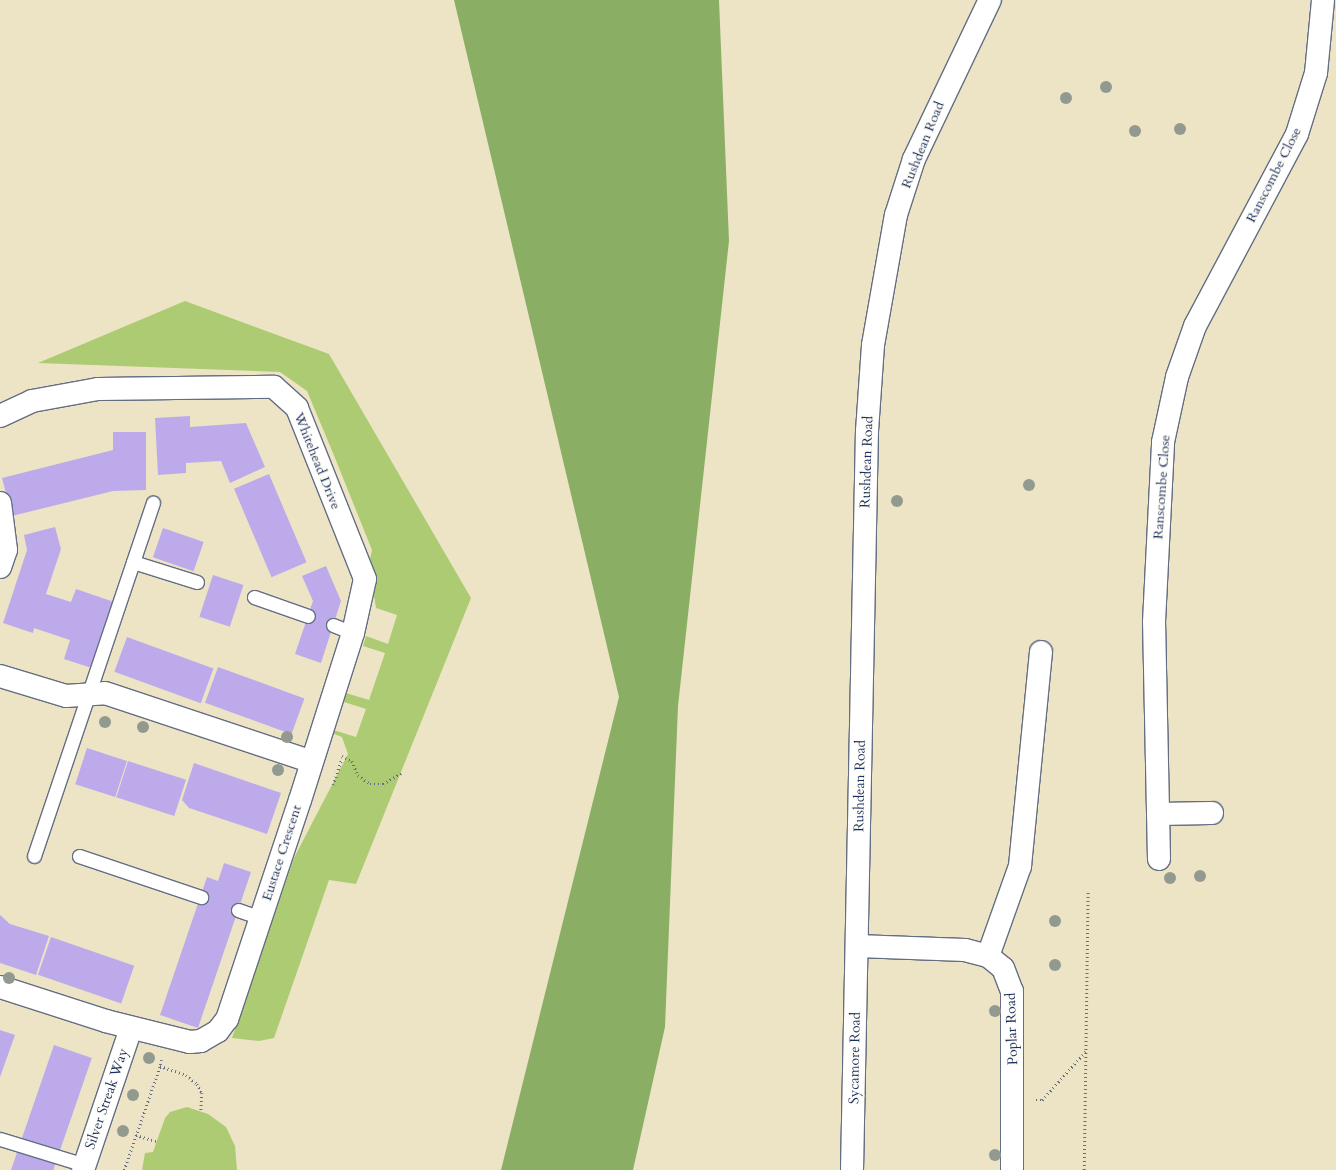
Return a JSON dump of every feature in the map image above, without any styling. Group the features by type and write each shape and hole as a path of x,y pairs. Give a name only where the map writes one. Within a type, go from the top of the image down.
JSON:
{"street":[{"name":"Rushdean Road","path":"857,946 867,431 874,337 896,215 914,159 990,0"},
{"name":"Ranscombe Close","path":"1159,859 1154,622 1164,442 1177,377 1195,326 1297,134 1316,73 1324,0"},
{"name":"Whitehead Drive","path":"0,416 32,401 98,389 274,387 297,408 365,579 343,629 319,732 310,761"},
{"path":"0,503 6,550 0,567"},
{"path":"988,956 1020,866 1041,652"},
{"path":"0,676 66,696 105,693 310,761"},
{"name":"Eustace Crescent","path":"0,987 131,1028 197,1042 211,1037 222,1026 261,918 310,761"},
{"path":"1158,814 1212,813"},
{"name":"Poplar Road","path":"857,946 965,950 988,956 1003,968 1012,991 1012,1170"},
{"name":"Sycamore Road","path":"852,1170 857,946"},
{"name":"Silver Streak Way","path":"84,1167 131,1028"}],"lane":[{"path":"34,856 153,502"},
{"path":"132,562 197,582"},
{"path":"254,597 308,616"},
{"path":"79,856 200,897"},
{"path":"238,910 261,918"},
{"path":"0,1139 84,1167"}],"path":[{"path":"319,732 339,739 342,758 352,761 364,782 383,784 401,773"},
{"path":"1084,1170 1088,892"},
{"path":"124,1170 160,1066 168,1036"},
{"path":"1013,1100 1042,1100 1086,1051"},
{"path":"160,1066 195,1081 202,1093 201,1110"},
{"path":"136,1135 156,1141"}],"green space":[{"path":"454,0 719,0 729,241 678,706 665,1027 633,1170 501,1170 619,697"},
{"path":"185,301 329,354 471,598 356,884 329,880 274,1038 259,1041 232,1038 294,858 348,754 342,737 329,732 330,729 356,737 366,709 344,702 346,693 369,700 385,653 363,646 366,636 388,644 397,615 376,608 369,564 372,550 307,391 280,372 38,363"},
{"path":"187,1107 208,1114 226,1127 235,1146 237,1170 142,1170 145,1153 153,1152 165,1118 170,1112"}],"building":[{"path":"190,416 190,427 246,423 265,467 230,483 221,461 186,463 186,473 158,475 155,418"},
{"path":"113,432 146,432 146,490 113,491 12,516 2,478 113,450"},
{"path":"269,474 307,562 272,577 234,489"},
{"path":"55,527 61,549 46,594 71,602 76,589 117,603 95,669 64,659 70,640 34,628 33,633 3,623 27,550 24,535"},
{"path":"163,528 204,542 194,571 153,557"},
{"path":"326,566 341,601 321,663 295,654 313,601 302,576"},
{"path":"213,575 243,585 230,627 199,617"},
{"path":"127,637 213,668 201,703 114,672"},
{"path":"218,667 304,698 291,734 205,703"},
{"path":"87,748 127,761 115,797 75,784"},
{"path":"128,761 186,780 174,816 116,797"},
{"path":"194,763 281,793 267,834 189,808 182,800"},
{"path":"224,863 251,872 198,1028 160,1015 207,877 218,881"},
{"path":"0,915 10,924 49,936 36,975 0,963"},
{"path":"51,937 134,966 121,1003 38,975"},
{"path":"0,1030 15,1035 0,1077"},
{"path":"54,1045 92,1058 53,1170 11,1170"}]}
